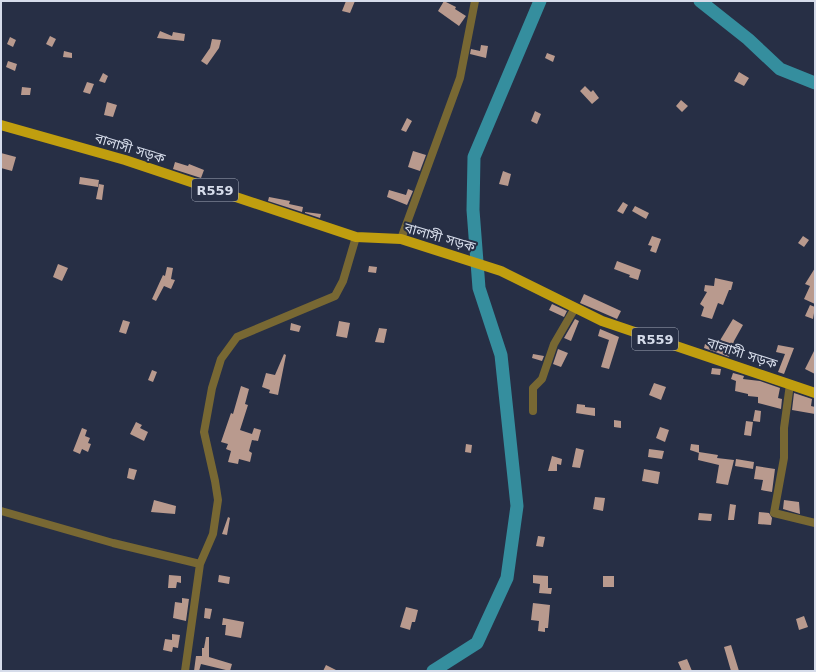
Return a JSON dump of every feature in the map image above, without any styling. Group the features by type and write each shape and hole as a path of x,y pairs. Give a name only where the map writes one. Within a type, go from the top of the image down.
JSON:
{"main road":[{"name":"বালাসী সড়ক","path":"1,125 125,160 356,237 401,239 502,271 602,321 815,393"}],"street":[{"path":"401,239 460,78 475,1"},
{"path":"185,671 200,564 213,534 218,500 216,481 204,432 212,388 221,360 237,337 335,296 343,281 356,237"},
{"path":"534,411 533,388 542,379 554,344 575,308"},
{"path":"790,384 784,428 784,458 774,513 815,523"},
{"path":"1,511 114,543 200,564"}],"building":[{"path":"346,1 355,1 350,13 342,11"},
{"path":"444,1 456,7 455,9 466,16 459,26 438,11"},
{"path":"160,31 172,36 173,32 185,34 184,41 157,38"},
{"path":"50,36 56,39 52,47 46,44"},
{"path":"10,37 16,40 13,47 7,44"},
{"path":"212,39 221,40 219,48 207,65 201,61 210,48"},
{"path":"481,45 488,46 486,58 470,54 471,49 480,51"},
{"path":"64,51 72,53 72,58 63,57"},
{"path":"547,53 555,56 553,62 545,58"},
{"path":"8,61 17,64 15,71 6,67"},
{"path":"739,72 749,78 744,86 734,81"},
{"path":"103,73 108,76 105,83 99,81"},
{"path":"87,82 94,84 90,94 83,92"},
{"path":"585,86 591,92 593,90 599,98 592,104 580,91"},
{"path":"22,87 31,88 30,95 21,95"},
{"path":"681,100 688,106 682,112 676,106"},
{"path":"107,102 117,105 113,117 104,115"},
{"path":"535,111 541,114 537,124 531,121"},
{"path":"407,118 412,121 406,132 401,130"},
{"path":"413,151 426,155 420,171 408,167"},
{"path":"1,153 16,157 12,171 1,168"},
{"path":"175,162 188,166 189,164 204,170 201,178 173,169"},
{"path":"503,171 511,174 508,186 499,184"},
{"path":"80,177 99,180 98,187 79,184"},
{"path":"99,184 104,185 102,200 96,199"},
{"path":"408,189 413,191 407,205 387,197 389,190 406,195"},
{"path":"269,197 290,201 289,204 303,207 302,212 268,201"},
{"path":"623,202 628,205 623,214 617,211"},
{"path":"635,206 649,213 646,219 632,211"},
{"path":"305,213 321,214 320,218"},
{"path":"417,227 430,230 427,238 416,233"},
{"path":"652,236 661,239 656,253 650,251 652,246 648,245"},
{"path":"803,236 809,240 804,247 798,243"},
{"path":"617,261 641,270 638,280 629,277 630,275 614,269"},
{"path":"58,264 68,268 62,281 53,277"},
{"path":"369,266 377,267 376,273 368,272"},
{"path":"167,267 173,268 171,279 175,280 171,289 164,286 156,301 152,299 163,275 165,276"},
{"path":"815,268 815,304 804,299 810,286 805,284"},
{"path":"715,278 733,282 731,290 729,290 723,305 718,303 712,319 701,316 704,307 700,304 707,292 704,291 705,285 714,286"},
{"path":"584,294 621,311 617,319 580,303"},
{"path":"552,304 567,311 564,317 549,310"},
{"path":"810,305 815,307 813,319 805,316"},
{"path":"575,319 579,321 571,341 564,338"},
{"path":"733,319 743,325 734,341 729,357 704,348 705,344 709,346 712,339 719,342"},
{"path":"123,320 130,322 126,334 119,332"},
{"path":"339,321 350,323 347,338 336,336"},
{"path":"291,323 301,326 299,332 290,330"},
{"path":"379,328 387,329 384,343 375,342"},
{"path":"600,329 619,337 609,369 601,367 609,340 598,336"},
{"path":"778,345 794,348 784,374 778,372 785,354 776,352"},
{"path":"558,349 568,353 561,367 553,364"},
{"path":"815,349 815,374 805,369"},
{"path":"284,354 286,355 278,395 269,393 270,390 262,387 266,373 275,375"},
{"path":"533,354 544,356 542,361 532,358"},
{"path":"712,368 721,369 720,375 711,374"},
{"path":"152,370 157,372 153,382 148,380"},
{"path":"733,373 744,376 743,379 760,381 780,388 778,398 782,399 781,409 758,403 758,397 748,396 748,394 735,391 736,381 731,379"},
{"path":"654,383 666,387 661,400 649,395"},
{"path":"241,386 249,389 245,404 248,405 240,430 252,434 254,428 261,430 258,441 252,440 249,451 252,453 250,462 239,459 238,464 228,462 231,451 226,449 228,444 221,442 231,413 233,414"},
{"path":"794,393 812,399 811,406 815,407 815,414 792,410"},
{"path":"577,404 595,408 595,416 576,413"},
{"path":"755,410 761,411 760,422 753,421"},
{"path":"614,420 621,421 621,428 614,427"},
{"path":"746,421 753,422 751,436 744,435"},
{"path":"136,422 142,425 140,428 148,432 144,441 130,434"},
{"path":"660,427 669,430 665,442 656,438"},
{"path":"82,428 87,430 85,436 90,438 88,443 91,444 88,452 82,449 80,454 73,451"},
{"path":"466,444 472,445 471,453 465,452"},
{"path":"691,444 699,445 699,453 690,450"},
{"path":"576,448 584,450 580,468 572,467"},
{"path":"649,449 664,451 662,459 648,457"},
{"path":"699,452 718,455 717,458 734,460 728,485 716,483 719,465 698,460"},
{"path":"552,456 562,459 561,465 557,464 557,471 548,471"},
{"path":"736,459 754,462 753,469 735,466"},
{"path":"756,466 775,469 772,492 761,490 763,480 754,479"},
{"path":"129,468 137,470 134,480 127,478"},
{"path":"644,469 660,472 658,484 642,481"},
{"path":"595,497 605,498 603,511 593,509"},
{"path":"154,500 176,506 175,514 151,512"},
{"path":"784,500 799,502 800,514 783,509"},
{"path":"730,504 736,505 734,520 728,520"},
{"path":"759,512 769,513 772,518 771,525 758,524"},
{"path":"699,513 712,514 711,521 698,520"},
{"path":"228,517 230,518 227,535 222,534"},
{"path":"538,536 545,537 543,547 536,546"},
{"path":"169,575 181,576 181,583 177,582 176,588 168,588"},
{"path":"219,575 230,577 229,584 218,582"},
{"path":"533,575 548,576 548,588 552,588 551,594 539,593 540,584 533,583"},
{"path":"603,576 614,576 614,587 603,587"},
{"path":"182,598 189,599 186,621 173,618 175,602 182,603"},
{"path":"533,603 550,605 548,628 545,628 545,632 538,631 539,621 531,620"},
{"path":"406,607 418,610 415,622 412,622 410,630 400,627"},
{"path":"205,608 212,609 210,619 204,618"},
{"path":"804,616 808,627 799,630 796,619"},
{"path":"223,618 244,622 241,638 225,635 226,625 222,625"},
{"path":"172,634 180,635 178,648 173,647 172,652 163,650 165,639 172,640"},
{"path":"206,637 209,637 209,657 232,664 230,671 201,664 199,671 194,671 196,656 202,656 202,648 204,648"},
{"path":"731,645 739,671 731,671 724,647"},
{"path":"687,659 692,671 682,671 678,662"},
{"path":"326,665 338,671 323,671"}],"waterway":[{"path":"433,671 477,643 507,578 517,506 501,355 479,288 473,210 474,157 540,1"},
{"path":"700,1 748,39 780,69 815,83"}]}
